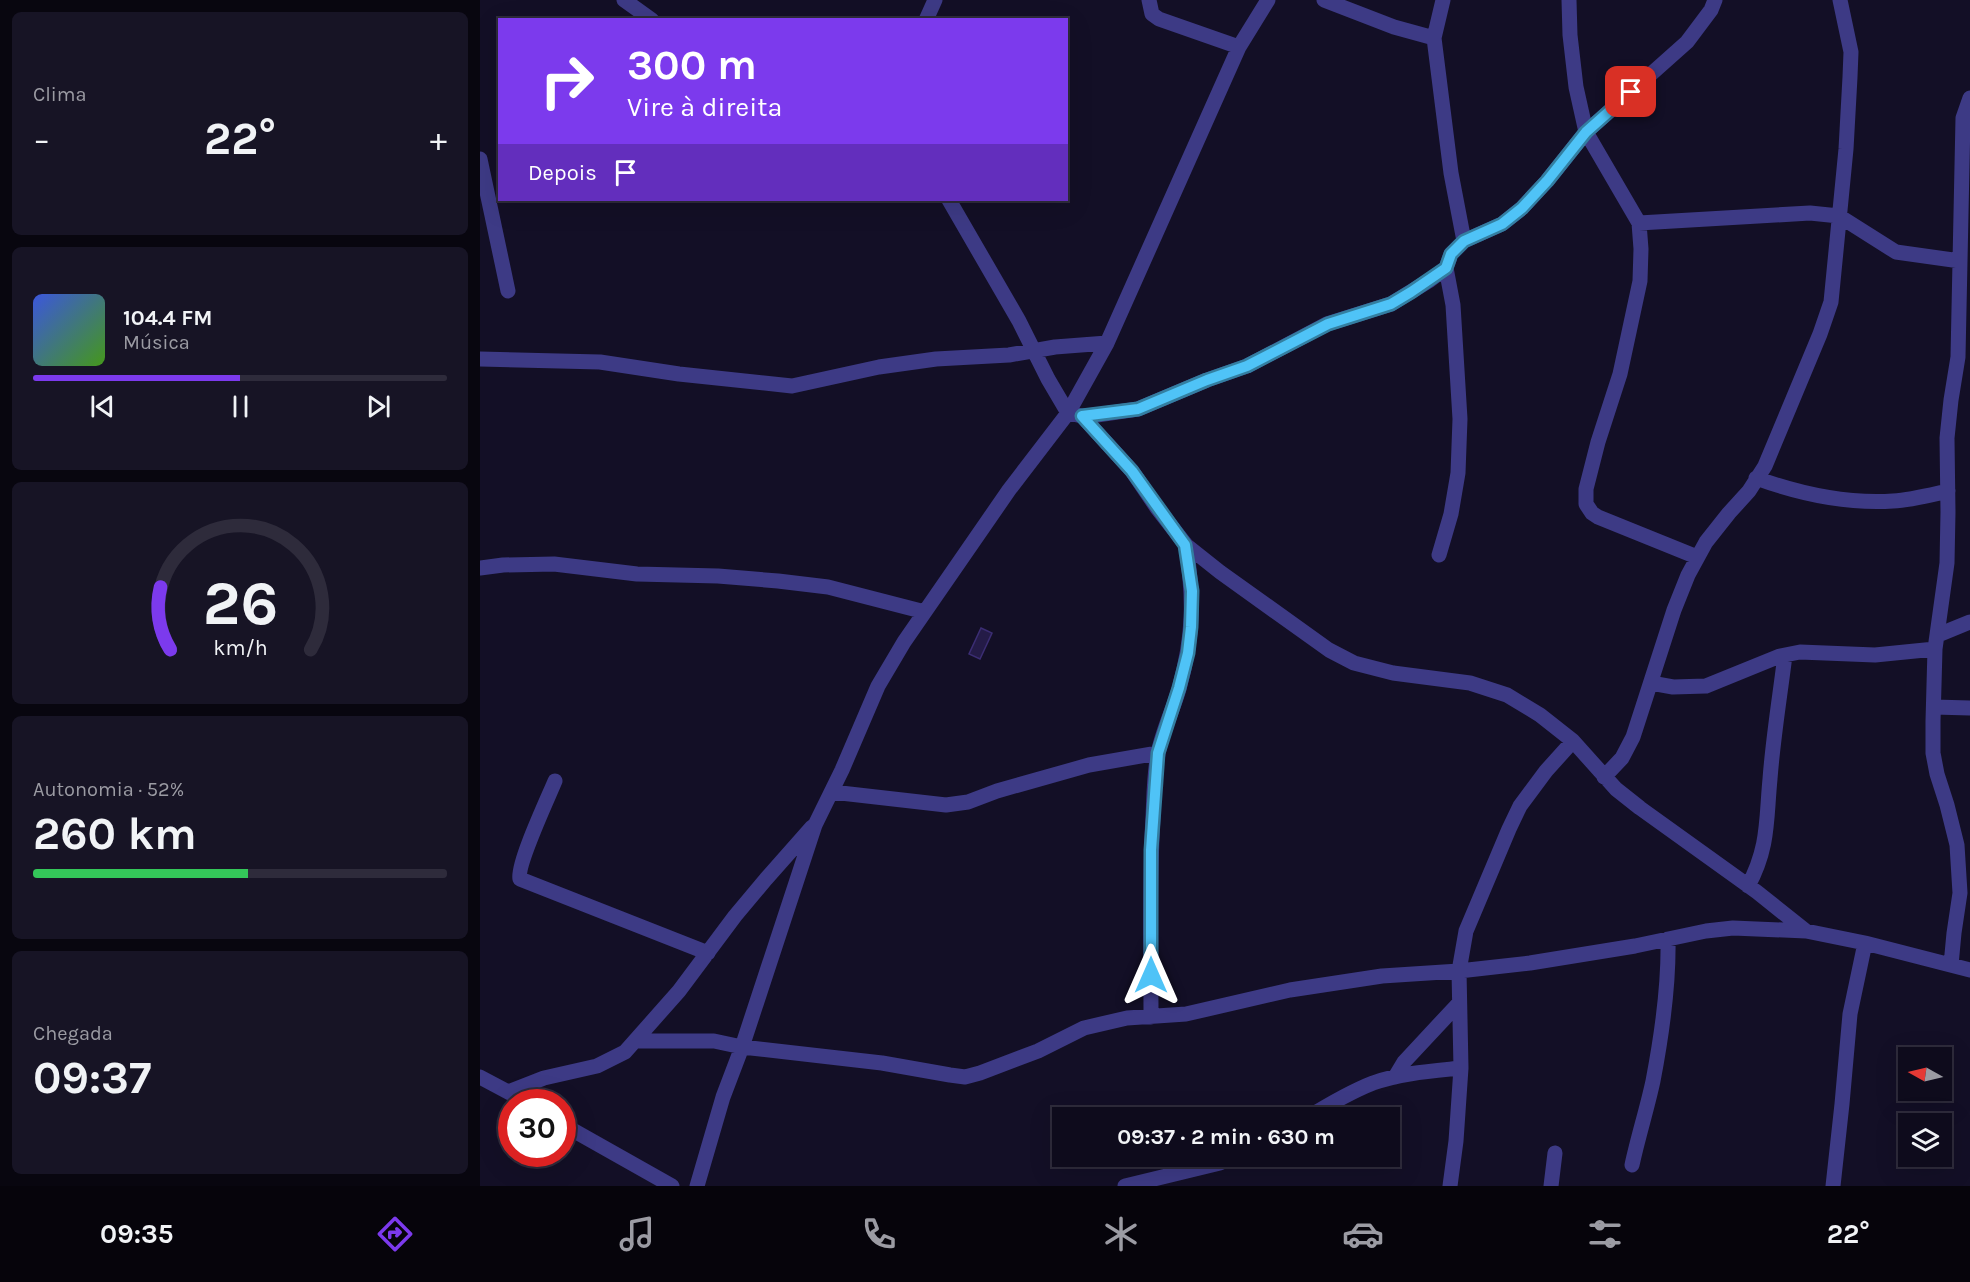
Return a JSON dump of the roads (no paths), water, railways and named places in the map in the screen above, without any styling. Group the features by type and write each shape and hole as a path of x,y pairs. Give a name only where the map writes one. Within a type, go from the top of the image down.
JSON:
{"street":[{"path":"927,18 934,0"},
{"path":"1149,0 1152,14 1159,19 1239,47"},
{"path":"697,1186 723,1097 742,1047 814,825 879,686 903,642 1009,490 1075,414 1239,47 1268,0"},
{"path":"1324,0 1394,27 1434,38"},
{"path":"1443,0 1434,38 1451,173 1464,241"},
{"path":"1569,0 1569,35 1576,87 1586,132 1639,224 1640,281 1620,374 1598,442 1586,489 1586,504 1598,517 1697,556"},
{"path":"1439,555 1451,514 1458,473 1460,419 1453,304 1446,268 1451,254 1464,241 1502,224 1522,208 1586,132 1687,42 1711,10 1715,0"},
{"path":"1604,777 1622,758 1633,737 1674,610 1697,556 1729,513 1749,491 1765,466 1831,302 1846,149 1851,52 1840,0"},
{"path":"632,3 650,18"},
{"path":"1951,965 1960,893 1957,845 1933,753 1934,707 1937,642 1947,563 1947,438 1958,357 1963,257 1966,137 1963,118 1970,98"},
{"path":"480,159 508,291"},
{"path":"951,201 1035,351 1048,379 1075,414 1132,471 1185,545 1329,650 1354,663 1393,673 1470,684 1507,695 1539,715 1573,741 1604,777 1640,808 1806,931"},
{"path":"1639,224 1810,213 1839,216 1896,252 1963,257"},
{"path":"1075,414 1138,409 1247,366 1328,324 1391,304 1446,268"},
{"path":"480,360 600,362 679,374 792,386 879,367 936,359 1009,355 1054,347 1107,344"},
{"path":"1756,478 1805,494 1869,502 1911,499 1948,491"},
{"path":"1151,1017 1151,850 1158,753 1179,688 1188,653 1191,627 1192,588 1185,545"},
{"path":"480,568 554,564 638,574 778,580 828,587 925,612"},
{"path":"1192,588 1208,575 1220,572"},
{"path":"1651,683 1673,687 1707,686 1785,655 1800,652 1875,655 1937,642 1970,622"},
{"path":"1748,886 1757,870 1769,815 1770,780 1785,655"},
{"path":"1934,707 1970,708"},
{"path":"1450,1186 1461,1068 1459,971 1466,932 1520,807 1532,789 1573,741"},
{"path":"831,792 946,805 968,802 997,791 1089,765 1158,753"},
{"path":"555,781 519,872 520,879 708,953"},
{"path":"516,1089 544,1078 597,1066 625,1052 679,991 735,916 814,825"},
{"path":"636,1041 714,1041 742,1047 882,1063 965,1077 1038,1051 1084,1029 1127,1018 1186,1014 1290,990 1382,976 1459,971 1570,957 1733,928 1806,931 1865,943 1970,970"},
{"path":"1632,1165 1653,1081 1669,970 1668,939"},
{"path":"1833,1186 1850,1014 1865,943"},
{"path":"1395,1077 1404,1062 1459,1003"},
{"path":"1325,1107 1374,1083 1395,1077 1461,1068"},
{"path":"480,1078 502,1089"},
{"path":"576,1132 672,1186"},
{"path":"1551,1186 1555,1154"},
{"path":"1125,1186 1203,1167"}]}
